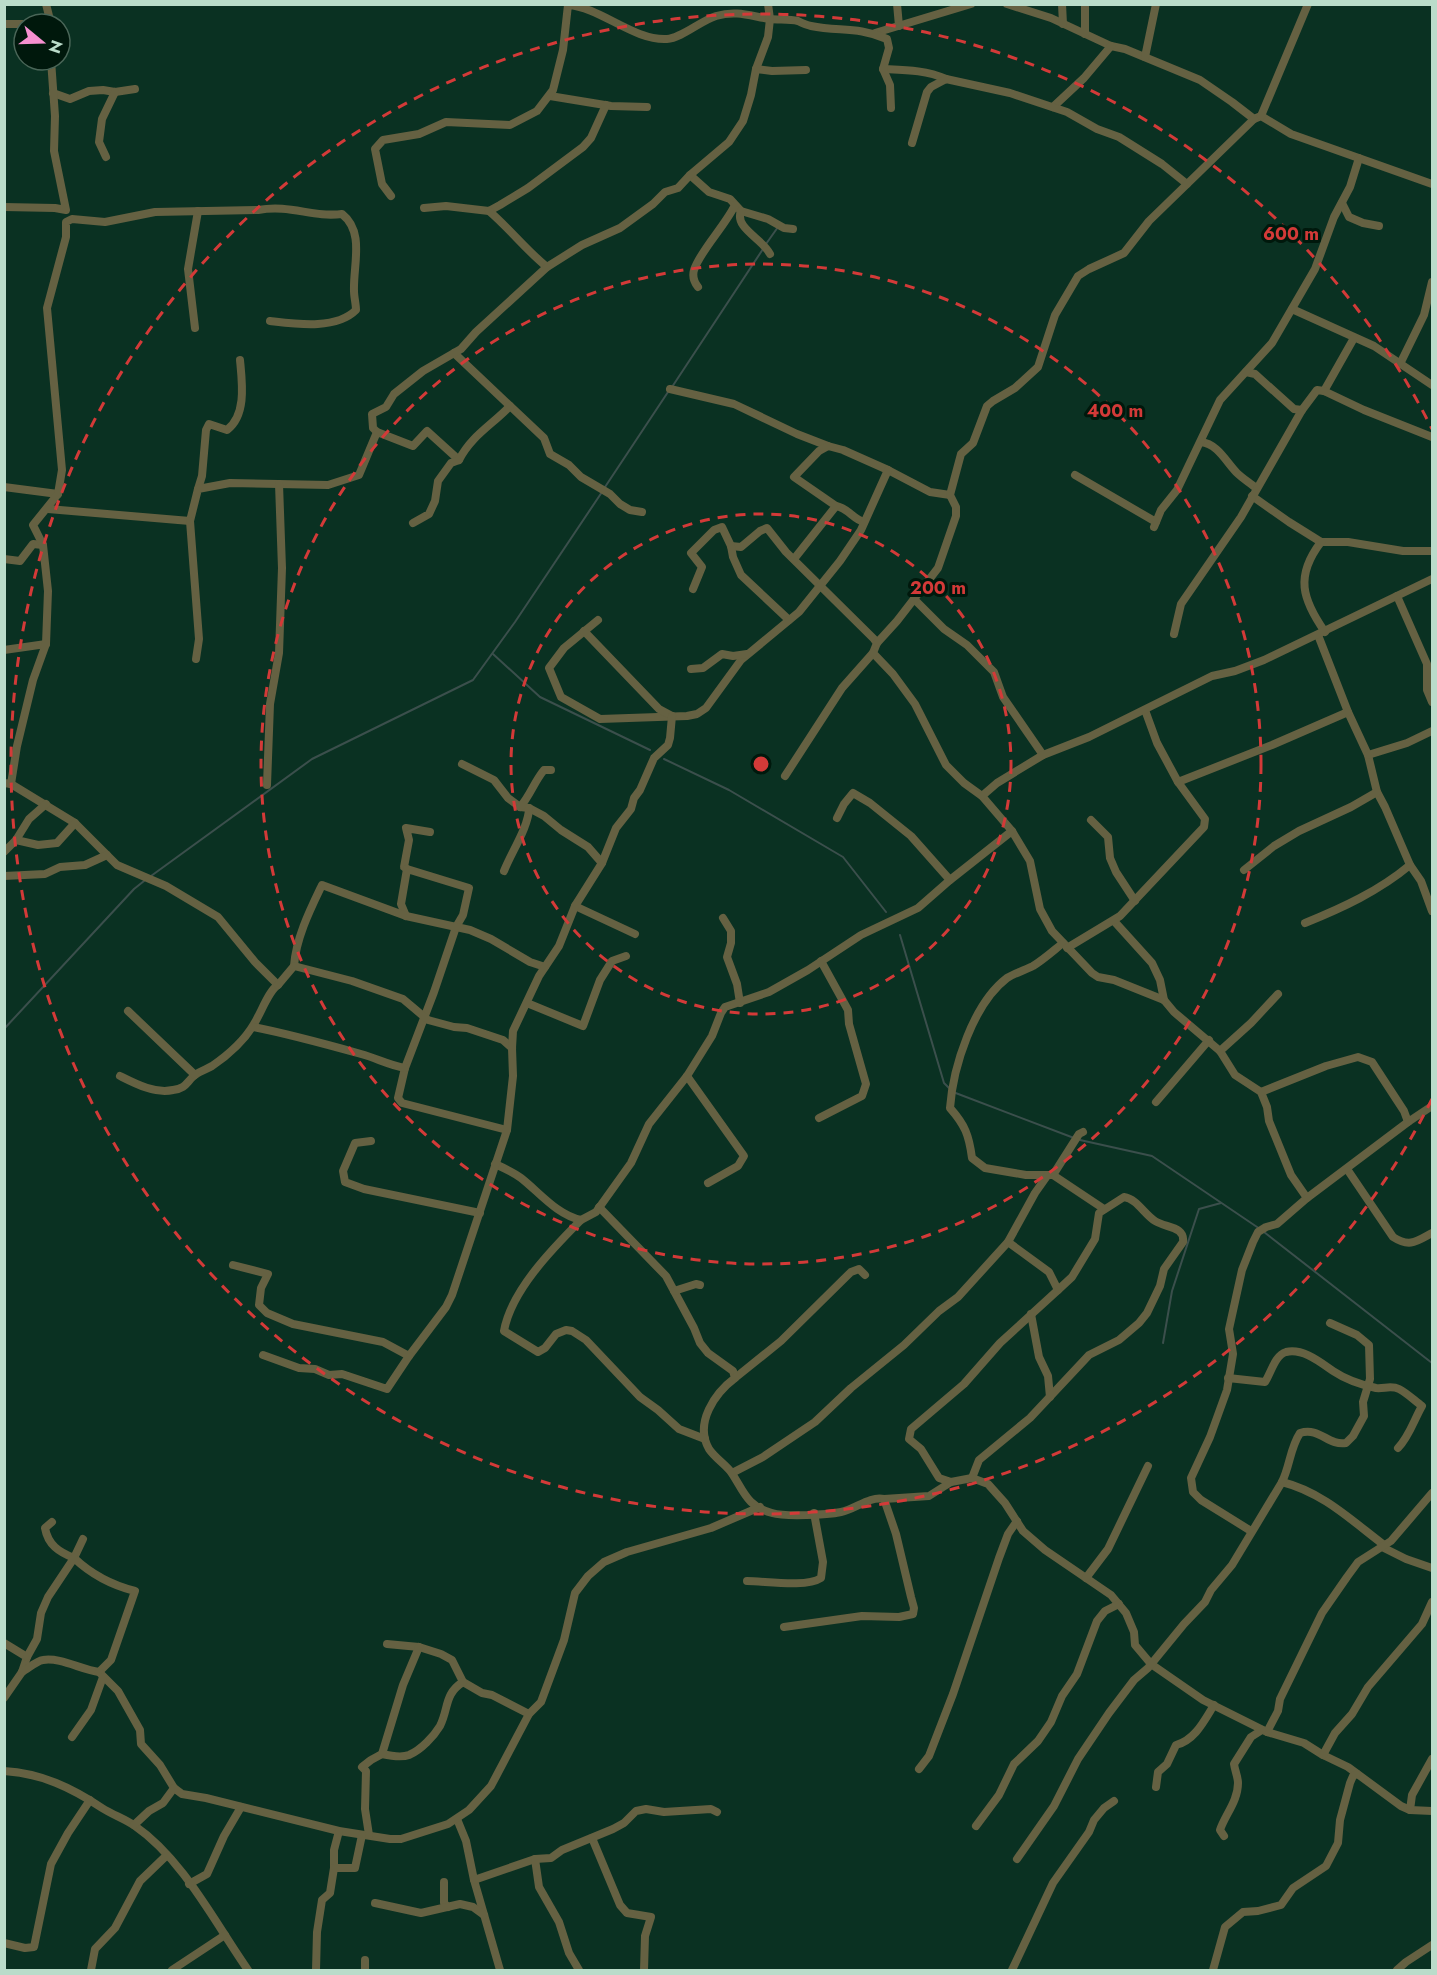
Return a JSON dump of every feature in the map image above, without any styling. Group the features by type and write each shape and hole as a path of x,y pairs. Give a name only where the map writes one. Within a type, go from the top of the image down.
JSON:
{"street":[{"path":"459,460 427,431 413,446 377,432 373,428 372,414 386,406 394,394 423,370 461,349 476,332 547,267 582,245 620,228 653,204 665,192 678,188 729,142 739,129 751,95 756,69 768,37 770,19 768,4"},
{"path":"897,4 899,26"},
{"path":"874,33 971,4"},
{"path":"1007,4 1063,24 1111,46 1125,49 1200,80 1257,118 1291,134 1432,184"},
{"path":"1062,4 1063,24"},
{"path":"1085,4 1085,34"},
{"path":"1145,57 1156,4"},
{"path":"784,776 842,688 873,653 877,643 938,568 956,516 956,507 950,495 961,454 973,443 987,406 1015,388 1038,367 1055,315 1078,276 1124,253 1149,221 1257,118 1308,4"},
{"path":"391,196 382,184 375,149 383,140 419,134 446,122 510,125 537,111 553,90 563,50 568,5 573,5 644,35 666,39 675,38 697,24 717,16 743,12 770,19 797,21 809,26 855,29 874,33 887,39 889,48 883,69 890,85 891,108"},
{"path":"1053,107 1084,78 1111,46"},
{"path":"756,69 806,70"},
{"path":"883,69 911,70 937,75 1010,93 1067,112 1097,129 1119,137 1162,164 1188,184"},
{"path":"52,72 54,151 66,210 72,219"},
{"path":"912,143 927,92 946,79"},
{"path":"53,93 70,99 89,91 115,92 135,89"},
{"path":"106,157 99,142 102,119 115,92"},
{"path":"550,96 606,105 647,107"},
{"path":"489,211 528,188 583,147 591,138 606,105"},
{"path":"1075,475 1155,525 1161,510 1177,490 1220,400 1272,343 1315,269 1334,217 1350,187 1359,158"},
{"path":"690,175 710,192 730,199 738,208 768,219 784,228 793,229"},
{"path":"1342,203 1348,217 1379,226"},
{"path":"424,208 446,206 489,211 547,267"},
{"path":"4,207 66,210"},
{"path":"270,321 320,326 351,315 356,310 354,290 357,242 350,220 342,214 331,215 275,207 258,210 156,212 105,222 72,219 66,222 66,237 47,308 62,470 58,494 33,525 43,545 48,591 46,644 30,691 8,783 75,823 117,866 166,886 218,917 255,962 278,985"},
{"path":"738,208 740,223 767,248 770,254"},
{"path":"698,287 693,280 694,270 738,208"},
{"path":"195,328 188,269 198,211"},
{"path":"1401,364 1424,315 1432,282"},
{"path":"1292,309 1374,346 1432,385"},
{"path":"1324,391 1354,338"},
{"path":"454,353 544,438 550,454 569,465 581,477 610,494 620,504 642,512"},
{"path":"196,659 199,639 190,521 202,476 206,430 209,424 227,430 234,425 239,416 242,398 240,360"},
{"path":"1246,372 1255,374 1294,409 1302,410"},
{"path":"670,389 734,404 797,434 843,450 888,470 930,492 950,495"},
{"path":"1174,634 1181,604 1225,543 1302,410 1317,390 1432,437"},
{"path":"413,523 429,514 435,501 438,481 451,463 459,460 464,448 482,429 510,406"},
{"path":"198,489 230,483 328,485 358,475 377,432"},
{"path":"1201,442 1214,447 1254,492 1288,522 1322,542 1348,542 1403,551 1432,551"},
{"path":"828,446 819,451 794,477 864,522"},
{"path":"598,620 564,648 549,668 561,697 600,719 697,714 706,708 723,682 748,654 799,612 840,561 864,522 888,470"},
{"path":"267,785 270,704 279,653 282,568 279,484"},
{"path":"4,487 58,494"},
{"path":"794,559 836,506"},
{"path":"48,509 190,521"},
{"path":"693,589 702,567 691,553 719,527 722,528 731,546 741,575 789,620"},
{"path":"731,546 741,547 767,528 794,559 877,643"},
{"path":"1322,542 1305,572 1304,590 1348,712 1368,755 1377,792 1410,865 1421,881 1432,911"},
{"path":"4,559 20,561 33,544 43,545"},
{"path":"982,796 997,783 1043,755 1083,739 1212,676 1235,671 1321,634 1432,579"},
{"path":"1397,596 1427,664 1427,690 1432,702"},
{"path":"914,599 944,629 967,645 994,672 1003,696 1043,755"},
{"path":"584,631 659,709 672,717"},
{"path":"4,650 46,644"},
{"path":"873,653 893,674 915,704 946,765 964,783 982,796 1012,831 1030,861 1040,909 1052,931 1098,977 1114,980 1164,1000 1174,1012 1220,1051 1235,1075 1261,1092 1268,1107 1269,1120 1291,1175 1307,1198"},
{"path":"691,669 703,668 722,654 733,656 748,654"},
{"path":"1104,1209 1050,1175 985,1168 972,1158 970,1137 961,1120 950,1108 950,1099 964,1047 982,1005 1007,978 1114,921 1204,827 1205,819 1178,782 1157,743 1145,710"},
{"path":"1178,782 1348,712"},
{"path":"263,1355 299,1368 315,1369 329,1375 342,1374 387,1389 446,1307 507,1130 513,1076 513,1031 559,945 575,906 602,863 616,828 631,809 654,758 668,745 672,717"},
{"path":"1368,755 1407,743 1432,731"},
{"path":"462,764 494,780 508,798 588,847 602,863"},
{"path":"524,808 540,774 544,770 551,770"},
{"path":"1244,870 1274,846 1299,831 1377,792"},
{"path":"837,818 853,793 870,803 911,836 950,880"},
{"path":"4,852 16,840 29,819 46,804"},
{"path":"504,871 529,814 524,808"},
{"path":"1091,820 1108,837 1110,858 1116,872 1135,901"},
{"path":"16,840 38,845 57,843 75,823"},
{"path":"406,916 401,904 409,840 406,828 430,832"},
{"path":"705,1439 679,1429 640,1397 586,1340 572,1331 566,1330 556,1334 545,1348 538,1352 504,1331 519,1294 551,1252 581,1220 596,1212 604,1198 612,1191 631,1163 649,1124 687,1076 712,1036 725,1007 769,992 861,934 918,908 1012,831"},
{"path":"4,876 45,874 60,867 85,865 107,855"},
{"path":"1305,923 1353,902 1380,887 1410,865"},
{"path":"407,869 469,888 463,915 456,927 405,1068 398,1098 402,1103 507,1130"},
{"path":"120,1076 141,1087 172,1091 187,1086 195,1075 225,1056 241,1042 253,1027 273,988 294,966 296,951 322,885 406,916 456,927 491,939 530,962 545,968"},
{"path":"575,906 635,934"},
{"path":"723,918 731,931 731,943 727,957 737,984 740,1003"},
{"path":"1114,921 1152,963 1160,980 1164,1000"},
{"path":"527,1003 583,1026 600,980 612,961 626,956"},
{"path":"819,1118 862,1096 866,1084 851,1031 848,1010 821,961"},
{"path":"294,966 352,981 403,999 428,1020 454,1028 467,1028 503,1040 512,1048"},
{"path":"1220,1051 1278,994"},
{"path":"129,1011 195,1075"},
{"path":"253,1027 288,1034 405,1068"},
{"path":"1156,1102 1209,1040"},
{"path":"1261,1092 1326,1066 1358,1057 1372,1062 1404,1111 1408,1122"},
{"path":"687,1076 744,1156 738,1166 708,1183"},
{"path":"1251,1531 1201,1500 1193,1492 1191,1478 1210,1437 1227,1390 1233,1354 1229,1329 1242,1270 1253,1242 1258,1232 1277,1224 1307,1198 1408,1122 1432,1107"},
{"path":"732,1473 772,1452 815,1422 851,1388 904,1345 939,1311 958,1297 1008,1242 1050,1175 1079,1134 1083,1132"},
{"path":"371,1142 355,1143 344,1171 345,1182 364,1189 480,1213"},
{"path":"495,1164 519,1176 554,1206 581,1220"},
{"path":"1347,1168 1393,1238 1402,1243 1413,1243 1432,1233"},
{"path":"951,1482 939,1478 921,1449 909,1439 911,1429 964,1384 1000,1343 1072,1277 1095,1239 1099,1213 1124,1197 1130,1198 1153,1220 1167,1228 1178,1229 1182,1233 1184,1242 1164,1269 1160,1286 1147,1313 1139,1323 1119,1340 1089,1355 1030,1418 979,1460 972,1478"},
{"path":"599,1207 666,1276 700,1343 708,1353 733,1371 735,1378"},
{"path":"1008,1242 1049,1272 1058,1290"},
{"path":"234,1265 268,1274 261,1288 259,1305 267,1314 293,1324 383,1342 410,1356"},
{"path":"865,1275 859,1269 851,1272 781,1341 726,1385 705,1417 705,1439 710,1450 732,1473 746,1498 770,1513 785,1516 841,1512 877,1498 929,1496 951,1482 972,1478 988,1484 1005,1503 1023,1532 1045,1550 1111,1595 1126,1613 1134,1632 1135,1645 1151,1664 1184,1688 1264,1731 1304,1743 1357,1774 1382,1794 1410,1810 1432,1811"},
{"path":"674,1291 696,1284 700,1285"},
{"path":"1031,1314 1039,1357 1048,1376 1050,1396"},
{"path":"1017,1859 1054,1806 1062,1787 1092,1738 1124,1692 1205,1602 1211,1590 1232,1565 1282,1482 1289,1468 1294,1441 1300,1433 1314,1432 1341,1444 1346,1443 1353,1436 1364,1416 1363,1402 1369,1386 1369,1345 1357,1335 1330,1323"},
{"path":"1228,1378 1265,1382 1279,1356 1286,1352 1297,1352 1311,1357 1357,1383 1379,1389 1391,1387 1399,1389 1422,1406 1412,1423 1407,1438 1398,1449"},
{"path":"1086,1578 1108,1549 1131,1506 1148,1466"},
{"path":"1282,1482 1303,1487 1337,1508 1383,1546 1406,1559 1432,1568"},
{"path":"1224,1836 1220,1830 1238,1789 1239,1781 1234,1764 1251,1737 1264,1731 1278,1711 1280,1699 1322,1613 1358,1562 1391,1541 1432,1493"},
{"path":"784,1627 862,1616 899,1617 912,1614 914,1608 912,1597 896,1534 884,1499"},
{"path":"22,1672 42,1660 67,1663 101,1674 118,1691 140,1730 141,1744 160,1765 174,1788 182,1794 339,1831 401,1839 439,1828 457,1819 470,1810 491,1786 530,1714 541,1702 564,1640 575,1593 588,1576 604,1562 627,1552 711,1528 760,1507"},
{"path":"747,1581 800,1583 821,1578 823,1562 814,1513"},
{"path":"919,1769 929,1756 999,1558 1008,1534 1017,1521"},
{"path":"52,1522 45,1528 47,1539 59,1550 74,1558 87,1571 103,1580 135,1591 111,1660 101,1674 91,1710 72,1737"},
{"path":"4,1698 22,1672 37,1639 41,1612 48,1597 74,1558 83,1539"},
{"path":"1323,1755 1335,1733 1352,1714 1368,1687 1422,1624 1432,1602"},
{"path":"976,1826 999,1795 1014,1764 1038,1741 1051,1722 1062,1696 1077,1674 1097,1621 1105,1611 1119,1604"},
{"path":"4,1643 27,1657"},
{"path":"387,1644 419,1647 441,1654 452,1660 463,1682 530,1714"},
{"path":"382,1754 403,1685 419,1647"},
{"path":"334,1868 355,1868 366,1835 366,1771 362,1767 382,1754 395,1757 409,1755 428,1741 440,1726 452,1689 463,1682"},
{"path":"1156,1787 1158,1772 1167,1764 1176,1745 1185,1743 1200,1728 1214,1705"},
{"path":"1410,1810 1412,1795 1432,1759"},
{"path":"4,1771 33,1775 53,1781 74,1790 114,1816 134,1825 167,1855 248,1971"},
{"path":"1213,1971 1225,1927 1244,1912 1281,1905 1293,1888 1326,1866 1338,1843 1340,1820 1350,1783 1353,1776 1357,1774"},
{"path":"134,1825 149,1811 163,1803 174,1788"},
{"path":"4,1943 25,1948 34,1947 51,1864 90,1800"},
{"path":"1012,1971 1053,1883 1089,1832 1094,1820 1104,1808 1114,1801"},
{"path":"189,1884 207,1874 224,1836 242,1807"},
{"path":"474,1880 535,1859 551,1858 562,1850 624,1823 636,1811 711,1809 717,1812"},
{"path":"457,1819 466,1841 474,1880 500,1971"},
{"path":"316,1971 319,1909 322,1900 330,1893 334,1850 339,1831"},
{"path":"592,1838 620,1905 627,1913 651,1917 645,1936 644,1971"},
{"path":"91,1971 95,1949 115,1929 140,1881 167,1855"},
{"path":"535,1859 539,1887 559,1922 566,1945 579,1971"},
{"path":"444,1882 444,1903 448,1907"},
{"path":"375,1903 421,1913 466,1905 485,1916"},
{"path":"172,1971 225,1935"},
{"path":"1397,1971 1406,1962 1432,1946"},
{"path":"365,1960 365,1971"}],"waterway":[{"path":"766,244 778,227"},
{"path":"672,387 763,249"},
{"path":"605,487 668,392"},
{"path":"151,876 312,759 473,680 515,622 602,492"},
{"path":"493,654 540,697 650,750"},
{"path":"664,759 729,790 843,857 886,912"},
{"path":"4,1029 144,881"},
{"path":"900,935 944,1083 949,1088"},
{"path":"953,1092 1074,1138"},
{"path":"1080,1140 1152,1156 1260,1229"},
{"path":"1163,1343 1172,1291 1199,1209 1221,1203"},
{"path":"1264,1232 1432,1363"}]}
